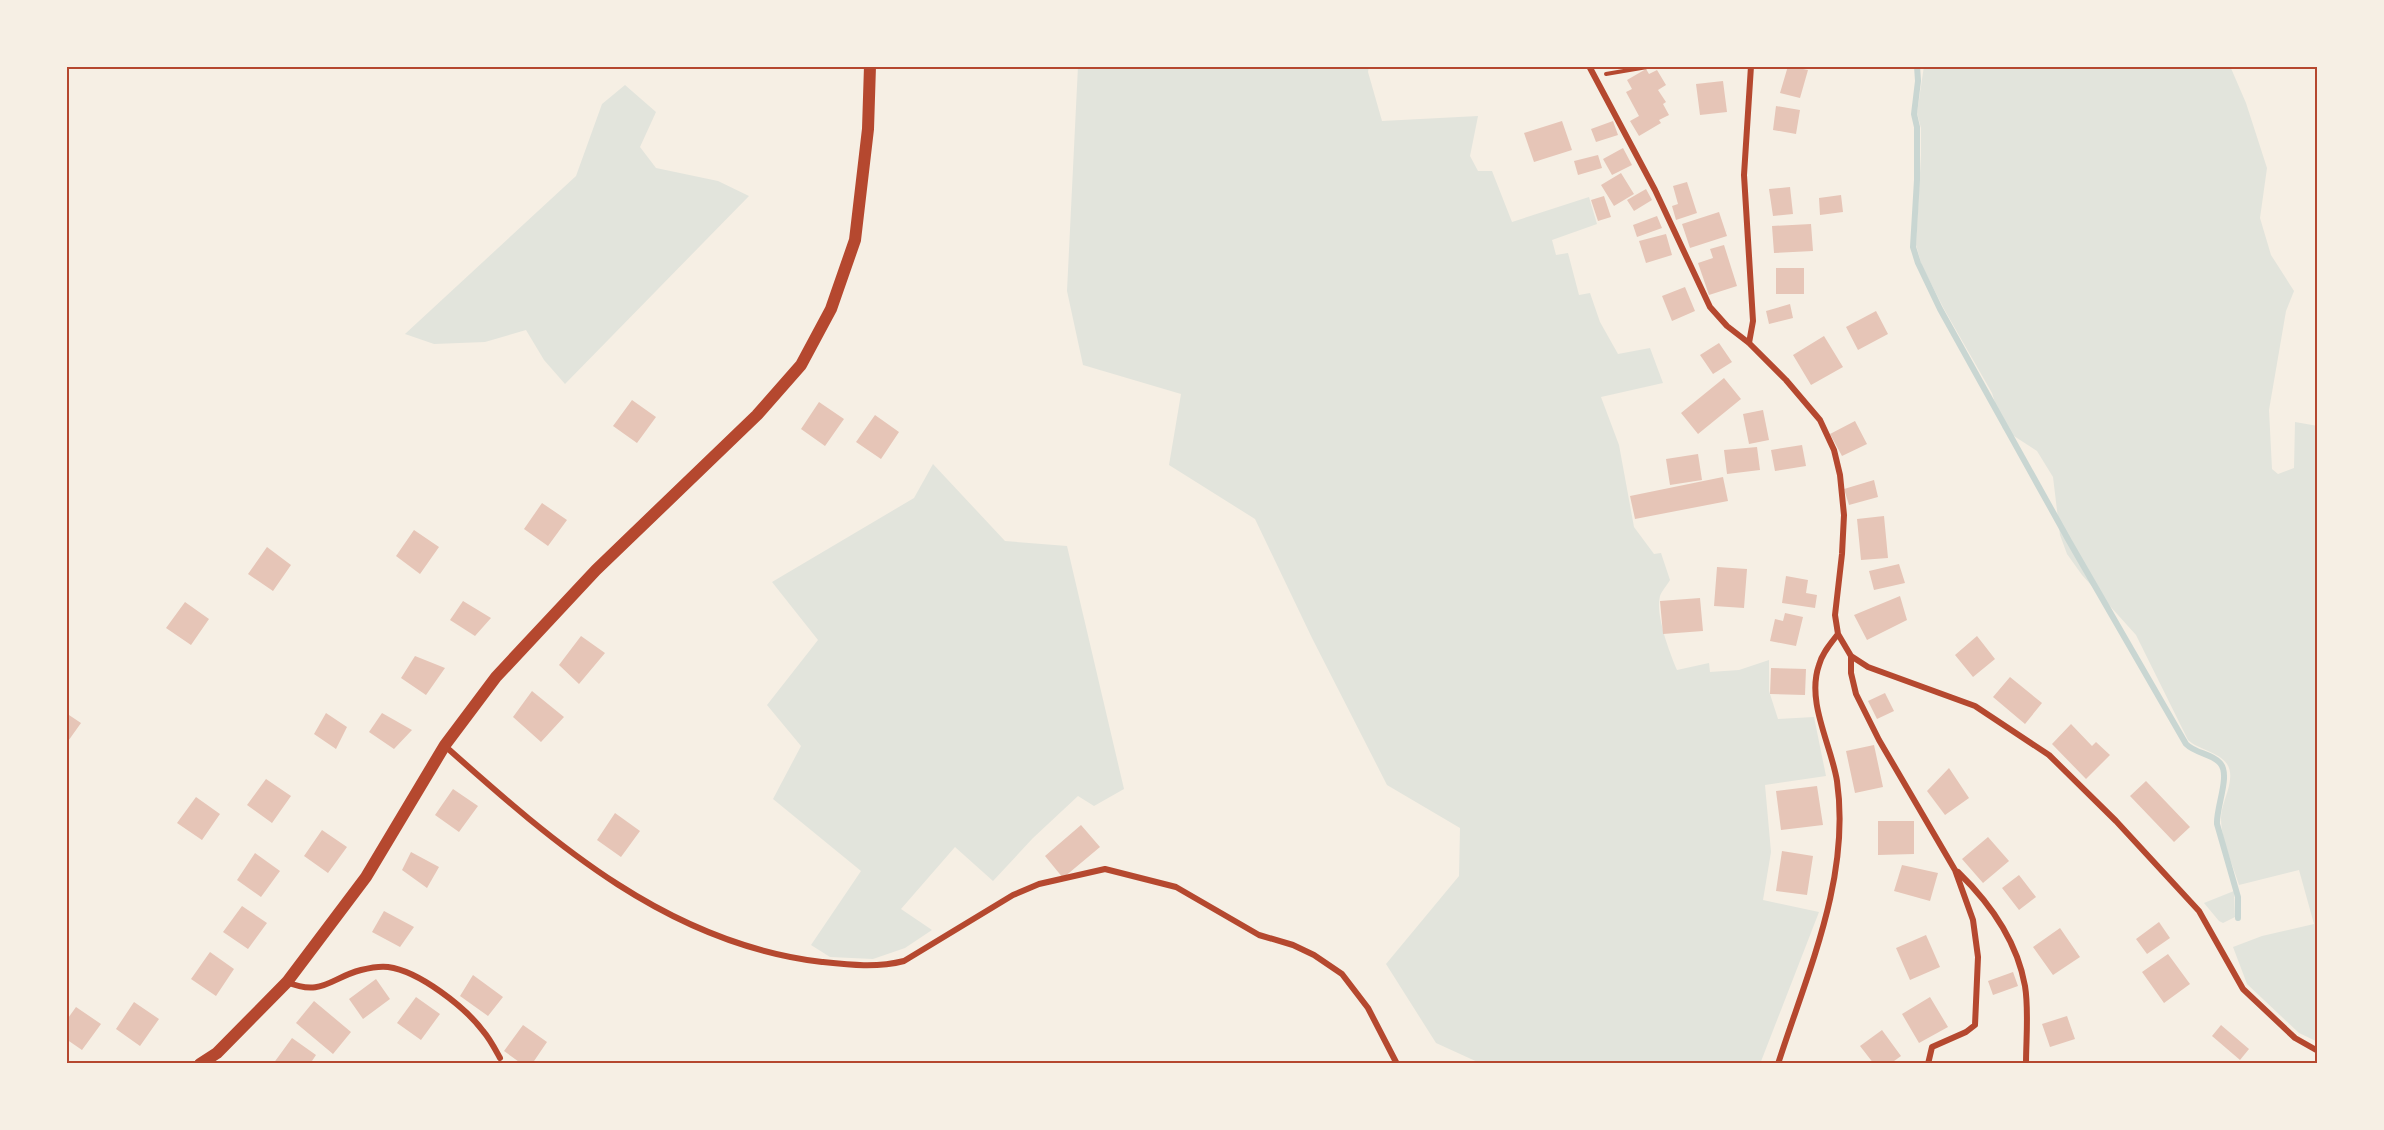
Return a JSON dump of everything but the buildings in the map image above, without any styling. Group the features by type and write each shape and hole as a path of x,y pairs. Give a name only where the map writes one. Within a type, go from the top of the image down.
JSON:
{"main road":[{"path":"200,1064 216,1053 287,982 366,877 445,745 496,677 596,570 757,415 801,364 831,309 855,240 868,129 870,66"}],"street":[{"path":"1589,66 1655,190 1710,307 1727,326 1749,343 1786,380 1820,420 1834,450 1840,475 1844,515 1842,554 1834,615 1838,633 1851,656 1868,667 1975,705 2049,755 2116,821 2199,911 2243,989 2295,1038 2318,1052"},
{"path":"1749,343 1753,321 1744,175 1751,66"},
{"path":"1778,1064 1833,893 1839,854 1840,816 1837,780 1820,720 1816,687 1818,665 1838,633"},
{"path":"1851,656 1851,673 1856,694 1955,870 1973,920 1978,957 1975,1025 1966,1032 1932,1047 1928,1064"},
{"path":"445,745 524,816 601,874 646,903 693,926 765,953 797,959 884,966 904,961 1013,896 1039,884 1105,869 1176,887 1259,935 1293,945 1314,955 1342,974 1368,1008 1397,1064"},
{"path":"1955,870 1992,910 2015,951 2025,987 2026,1064"},
{"path":"287,982 306,988 318,988 359,970 388,967 401,970 432,987 460,1008 483,1030 500,1058"}],"path":[{"path":"1594,76 1653,66"}],"shaded area":[{"path":"1078,66 1369,66 1368,72 1382,121 1478,116 1470,156 1478,171 1492,171 1512,222 1589,197 1597,224 1552,240 1556,255 1568,253 1579,295 1590,293 1600,322 1618,354 1650,348 1663,383 1601,397 1619,445 1634,527 1654,554 1661,553 1670,580 1660,596 1659,604 1664,634 1677,670 1709,663 1710,672 1739,670 1769,660 1769,691 1778,719 1814,717 1826,776 1765,785 1771,852 1763,900 1819,912 1760,1064 1482,1064 1436,1043 1386,964 1459,876 1460,828 1387,785 1312,638 1255,519 1169,465 1181,394 1083,365 1067,291"},
{"path":"1924,66 2230,66 2246,103 2267,168 2260,218 2271,255 2294,291 2286,311 2269,410 2272,469 2278,474 2294,468 2295,422 2318,426 2318,1042 2299,1033 2247,984 2233,947 2262,936 2314,924 2299,870 2239,885 2225,844 2221,818 2230,777 2227,764 2188,740 2136,635 2082,575 2067,554 2060,535 2053,477 2037,451 2003,429 1992,393 1922,266 1916,245 1921,155 1921,128 1917,113"},
{"path":"625,85 656,112 640,147 656,168 718,181 749,196 565,384 544,360 526,330 485,342 434,344 405,334 576,176 602,104"},
{"path":"933,464 1005,541 1067,546 1124,789 1094,806 1078,796 1033,838 993,881 955,847 901,909 932,930 905,948 873,959 830,957 811,945 861,871 773,799 801,746 767,705 818,640 772,582 914,498"},
{"path":"2234,891 2235,917 2223,923 2204,903"}],"waterway":[{"path":"1917,66 1918,81 1914,114 1917,127 1917,180 1913,247 1918,263 1940,309 2069,541 2186,744 2216,760 2223,768 2224,783 2217,824 2238,897 2238,918"}]}
